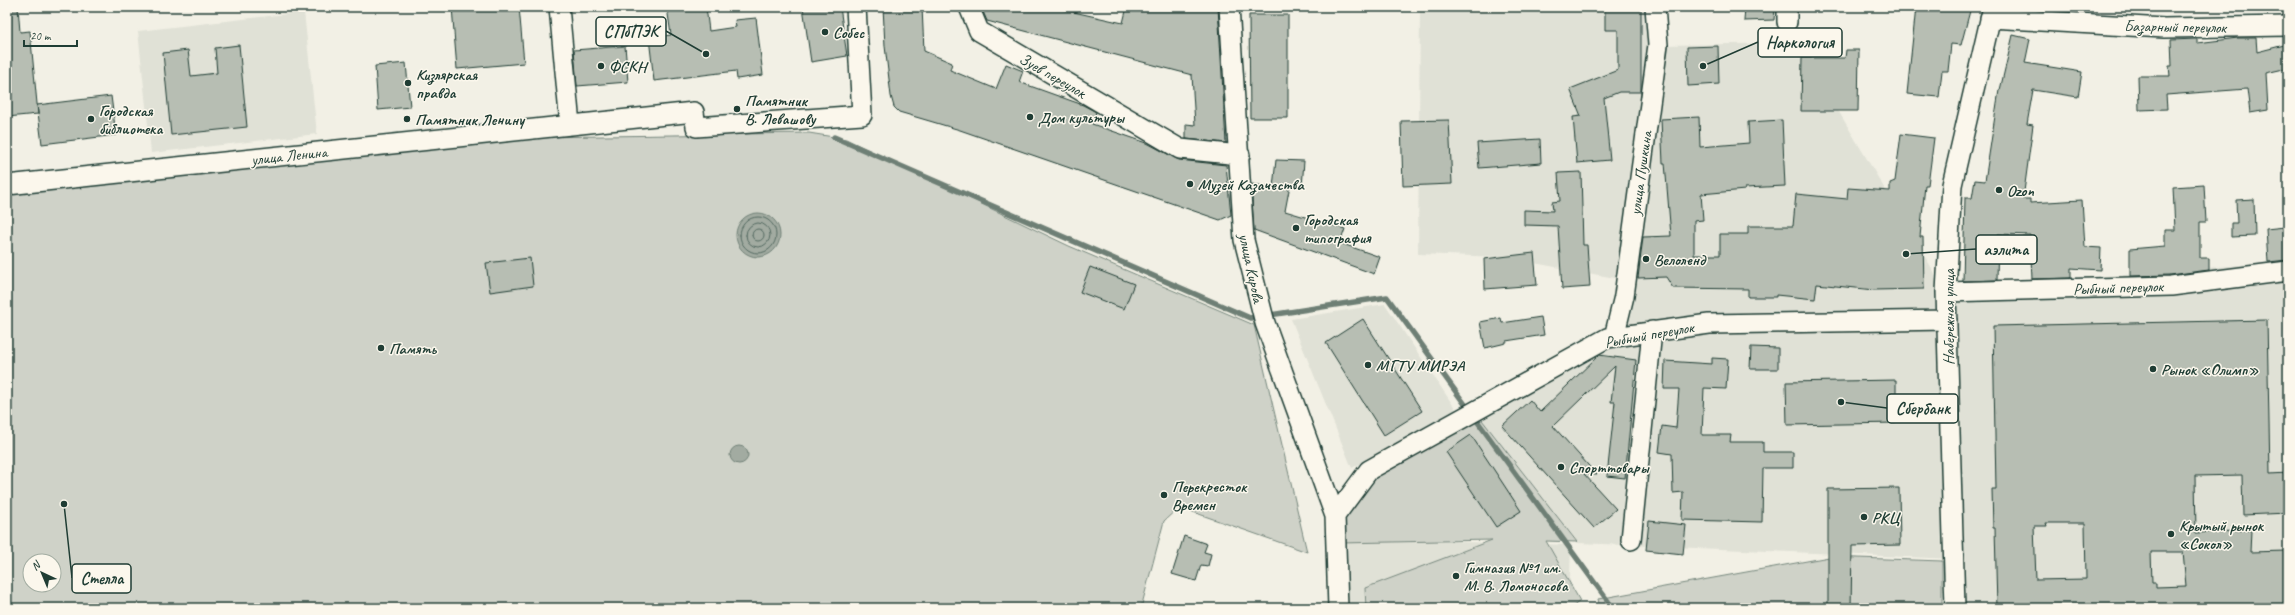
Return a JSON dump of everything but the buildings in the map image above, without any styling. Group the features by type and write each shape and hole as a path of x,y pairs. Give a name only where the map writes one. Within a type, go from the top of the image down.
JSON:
{"street":[{"path":"559,7 570,125"},
{"name":"улица Ленина","path":"7,185 694,112 696,127 862,115 856,7"},
{"name":"Зуев переулок","path":"969,7 979,31 1180,149 1240,155"},
{"name":"улица Кирова","path":"1229,7 1240,155 1244,240 1265,323 1335,516 1338,608"},
{"name":"улица Пушкина","path":"1614,337 1624,296 1658,45 1655,7"},
{"name":"Базарный переулок","path":"1992,12 2164,28 2288,26"},
{"name":"Набережная улица","path":"1955,608 1946,292 1952,185 1992,12"},
{"name":"Рыбный переулок","path":"1946,292 2171,286 2288,271"},
{"name":"Рыбный переулок","path":"1335,516 1368,470 1607,338 1709,324 1947,320"},
{"path":"1631,540 1652,331"}],"shaded area":[{"path":"1420,7 1655,7 1658,45 1798,43 1946,292 2017,281 2123,275 2288,261 2288,608 1956,608 1953,559 1578,543 1475,411 1607,338 1624,278 1615,278 1502,257 1418,254"},
{"path":"304,12 317,134 151,153 138,31"},
{"path":"809,133 846,139 1069,246 1254,325 1307,552 1179,507 1164,521 1141,608 7,608 7,186 537,137"},
{"name":"МГТУ МИРЭА","path":"1385,304 1457,411 1352,468 1291,319"},
{"path":"1475,411 1577,542 1546,541 1580,601 1571,608 1366,608 1365,588 1492,540 1340,543 1340,516 1369,474"},
{"name":"Гимназия №1 им. М. В. Ломоносова","path":"1427,541 1571,545 1569,608 1342,608 1343,542"},
{"path":"1829,557 1942,561 1942,608 1600,608 1598,599"}],"water":[{"path":"758,213 770,217 776,223 780,235 776,247 770,253 758,257 746,253 740,247 736,235 740,223 746,217"},
{"path":"735,446 743,446 748,451 746,462 743,464 735,464 730,459 730,451"}],"waterway":[{"path":"834,137 1250,318 1387,297 1613,608"}],"place":[{"name":"Собес","path":"825,32"},
{"name":"СПбПЭК","path":"706,54"},
{"name":"ФСКН","path":"601,66"},
{"name":"Наркология","path":"1703,66"},
{"name":"Кизлярская правда","path":"408,83"},
{"name":"Памятник В. Левашову","path":"737,109"},
{"name":"Дом культуры","path":"1030,117"},
{"name":"Городская библиотека","path":"91,119"},
{"name":"Памятник Ленину","path":"407,119"},
{"name":"Музей Казачества","path":"1190,184"},
{"name":"Ozon","path":"1999,190"},
{"name":"Городская типография","path":"1296,228"},
{"name":"аэлита","path":"1906,254"},
{"name":"Велоленд","path":"1646,259"},
{"name":"Память","path":"381,348"},
{"name":"МГТУ МИРЭА","path":"1368,365"},
{"name":"Рынок «Олимп»","path":"2153,369"},
{"name":"Сбербанк","path":"1841,402"},
{"name":"Спорттовары","path":"1561,467"},
{"name":"Перекресток Времен","path":"1164,495"},
{"name":"Стелла","path":"64,504"},
{"name":"РКЦ","path":"1864,517"},
{"name":"Крытый рынок «Сокол»","path":"2171,534"},
{"name":"Гимназия №1 им. М. В. Ломоносова","path":"1456,576"}]}
